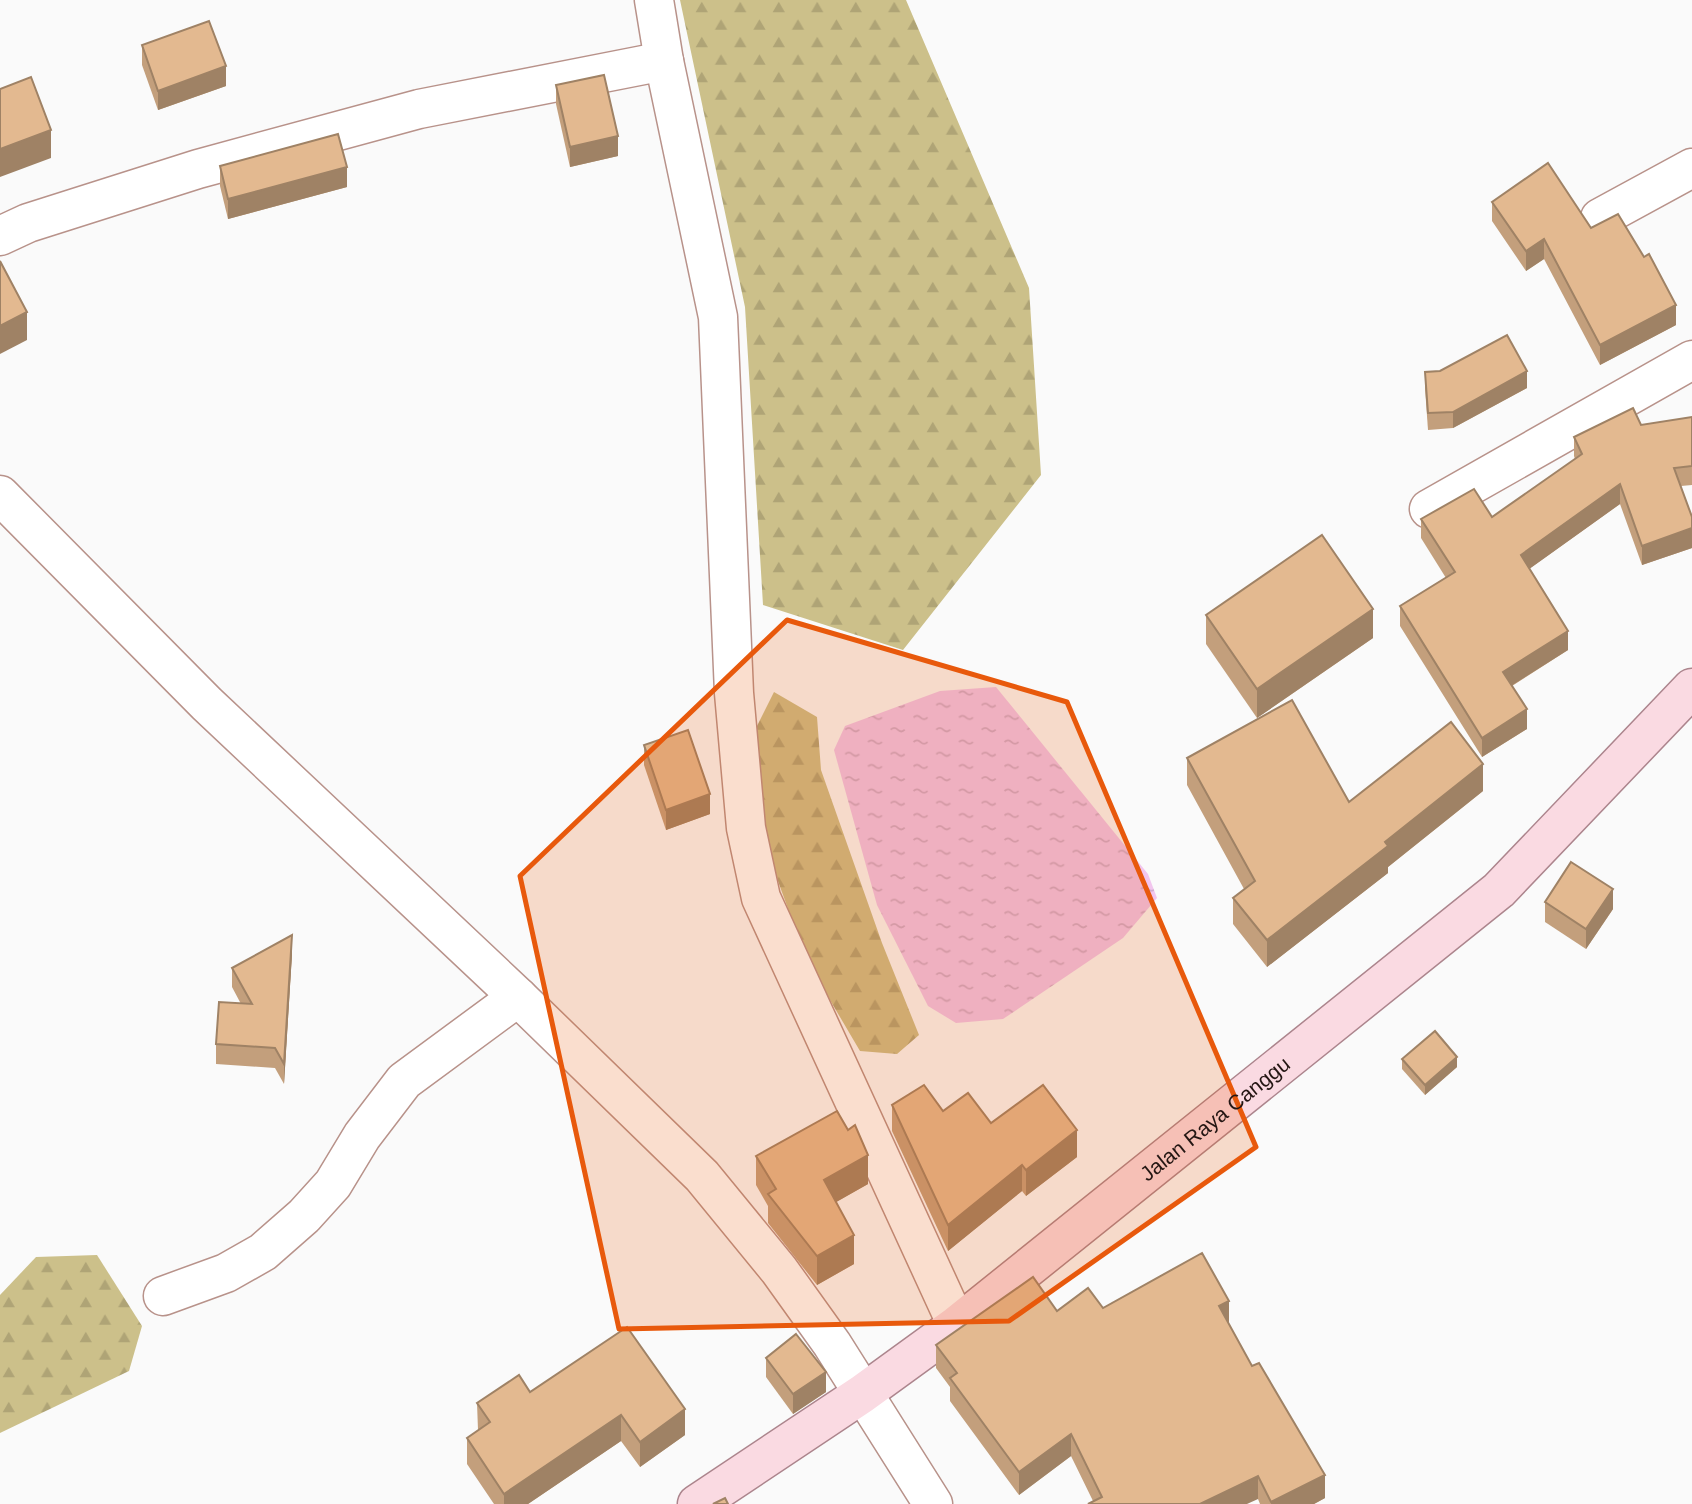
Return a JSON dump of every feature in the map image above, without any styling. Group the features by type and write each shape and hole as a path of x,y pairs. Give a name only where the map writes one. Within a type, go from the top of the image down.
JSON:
{"main road":[{"name":"Jalan Raya Canggu","path":"697,1504 862,1394 957,1325 1499,890 1692,688"}],"street":[{"path":"654,0 664,61 718,317 734,693 746,828 761,898 957,1325"},
{"path":"0,236 28,223 198,169 419,109 664,61"},
{"path":"1600,218 1692,168"},
{"path":"1429,509 1692,360"},
{"path":"0,495 207,704 518,997 702,1177 779,1270 832,1344 933,1504"},
{"path":"163,1296 226,1273 263,1252 304,1216 333,1184 362,1136 404,1081 518,997"}],"highlighted area":[{"path":"787,620 1067,702 1256,1147 1009,1321 619,1329 520,876"}],"green space":[{"path":"680,0 906,0 1029,288 1041,475 903,650 763,605 745,307"},
{"path":"774,692 817,717 821,770 882,943 919,1035 897,1054 860,1051 807,961 766,848 755,730"},
{"path":"97,1255 142,1326 129,1371 0,1433 0,1295 36,1257"}],"water":[{"path":"996,687 1148,874 1157,898 1123,938 1003,1019 956,1023 928,1006 877,905 834,750 845,726 940,691"}],"building":[{"path":"209,21 226,66 158,91 142,45"},
{"path":"604,75 618,136 570,147 556,85"},
{"path":"31,77 51,130 0,149 0,89"},
{"path":"338,134 347,167 228,199 220,166"},
{"path":"1548,163 1591,228 1618,214 1644,257 1649,254 1676,305 1600,345 1544,239 1526,251 1492,202"},
{"path":"0,261 27,312 0,326"},
{"path":"1507,335 1527,371 1453,412 1428,413 1425,372 1440,371"},
{"path":"1633,408 1641,425 1692,417 1692,466 1674,468 1692,517 1692,528 1642,546 1620,484 1521,555 1568,631 1503,672 1527,709 1482,738 1400,606 1455,572 1421,519 1474,489 1492,517 1582,454 1574,437"},
{"path":"1322,535 1373,609 1257,689 1206,615"},
{"path":"1292,700 1349,802 1451,722 1483,764 1385,842 1388,846 1267,940 1233,898 1255,881 1187,758"},
{"path":"688,730 710,794 666,810 644,745"},
{"path":"1571,862 1613,889 1586,929 1545,902"},
{"path":"292,935 284,1064 275,1048 216,1044 219,1002 252,1004 232,968"},
{"path":"1435,1031 1457,1057 1425,1085 1402,1059"},
{"path":"924,1085 943,1111 968,1093 991,1123 1043,1085 1077,1130 1026,1170 1022,1165 948,1225 892,1105"},
{"path":"837,1111 848,1130 855,1125 868,1155 824,1180 854,1235 817,1256 768,1194 776,1189 756,1156"},
{"path":"1202,1253 1229,1301 1219,1306 1252,1366 1259,1363 1325,1475 1271,1502 1258,1476 1200,1504 1088,1504 1102,1497 1071,1434 1019,1472 950,1378 957,1373 936,1345 1033,1277 1057,1311 1088,1288 1103,1308"},
{"path":"627,1327 685,1409 640,1442 621,1415 504,1494 467,1438 490,1422 477,1403 519,1375 530,1392"},
{"path":"796,1334 826,1372 793,1394 766,1358"},
{"path":"725,1498 728,1504 713,1504"}]}
